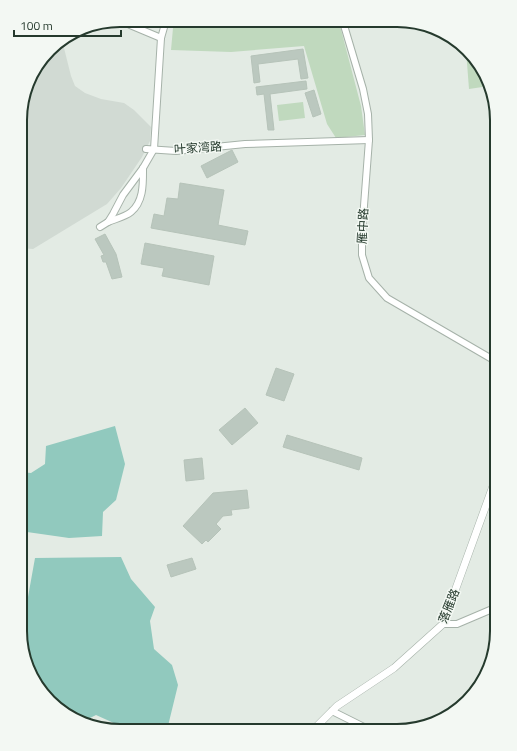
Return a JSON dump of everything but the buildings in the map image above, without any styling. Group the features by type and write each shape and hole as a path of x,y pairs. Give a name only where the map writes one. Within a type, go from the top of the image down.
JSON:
{"street":[{"path":"135,27 161,38"},
{"path":"108,222 123,195 143,168 154,149 161,38 164,27"},
{"name":"雁中路","path":"344,27 363,89 368,114 369,140 362,232 362,255 369,278 387,298 490,358"},
{"name":"叶家湾路","path":"146,149 176,151 245,144 369,140"},
{"path":"100,227 130,213 138,203 143,188 143,168"},
{"name":"落雁路","path":"319,724 337,706 394,668 443,624 490,494"},
{"path":"443,624 457,624 490,610"},
{"path":"332,711 358,724"}],"shaded area":[{"path":"64,46 75,86 85,93 101,99 124,103 134,110 151,127 150,141 142,157 121,188 107,204 33,249 27,248 28,108 30,96 39,73 54,54"}],"green space":[{"path":"340,27 361,106 365,135 336,138 327,124 304,46 231,52 171,50 173,28"},
{"path":"467,58 478,73 484,87 469,89"},
{"path":"303,102 305,118 279,121 277,105"}],"water":[{"path":"115,426 125,464 116,500 103,512 102,536 69,538 27,532 27,473 31,473 45,464 46,446"},
{"path":"121,557 131,579 155,607 150,621 154,649 172,665 178,685 168,724 115,724 96,715 89,719 73,712 63,705 50,692 43,683 32,661 27,637 27,597 35,558"}]}
